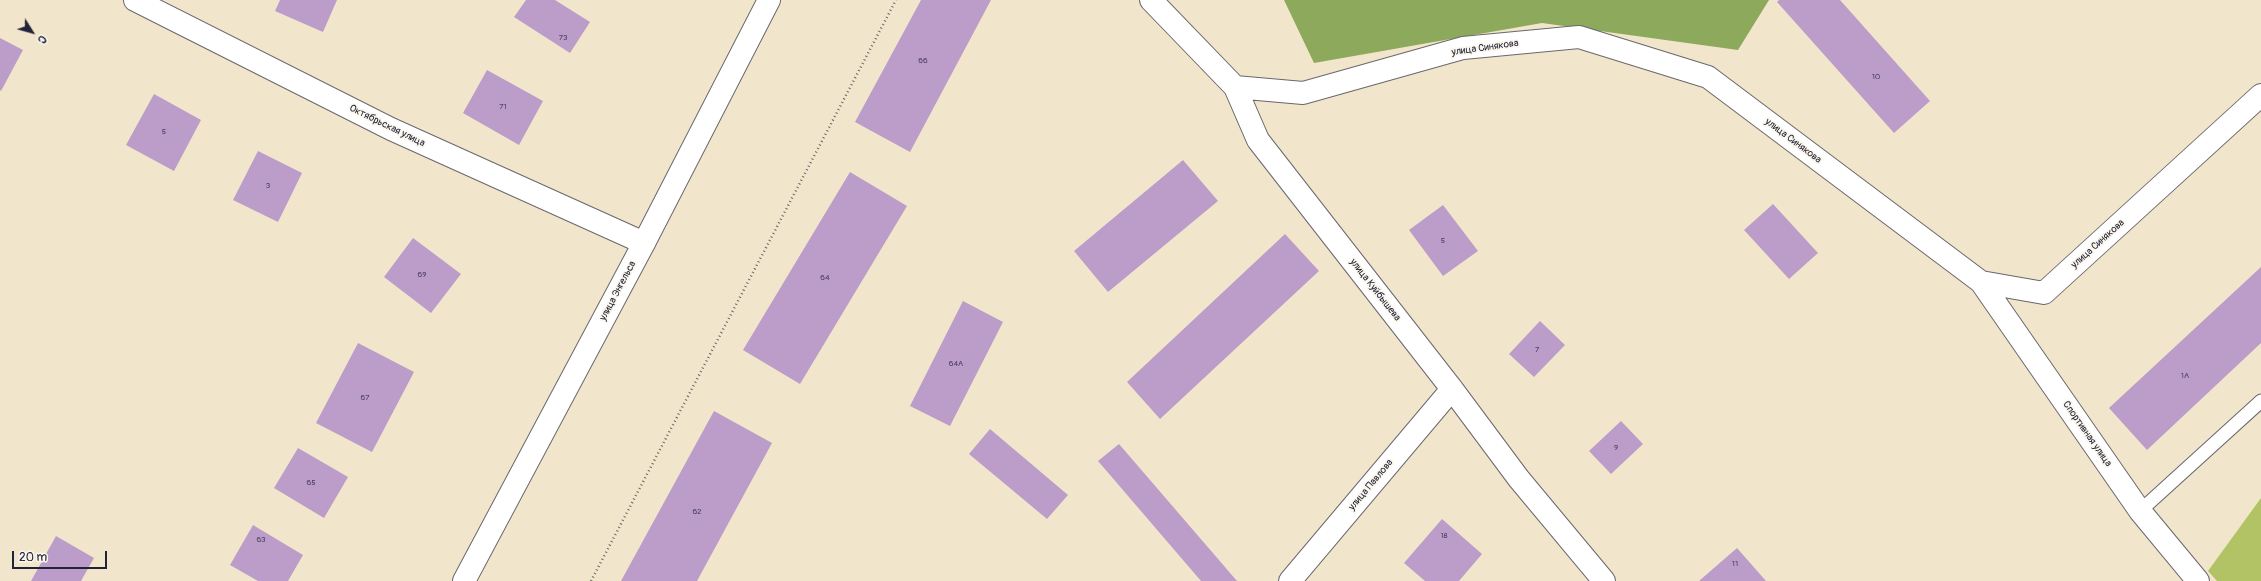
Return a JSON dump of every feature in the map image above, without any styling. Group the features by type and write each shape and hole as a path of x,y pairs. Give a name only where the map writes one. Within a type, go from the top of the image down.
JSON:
{"street":[{"name":"Октябрьская улица","path":"136,0 391,129 644,243"},
{"name":"улица Энгельса","path":"464,581 644,243 769,0"},
{"name":"улица Куйбышева","path":"1151,0 1235,87 1258,140 1452,389 1519,479 1604,581"},
{"name":"улица Синякова","path":"1235,87 1303,93 1463,48 1578,37 1708,77 1981,282 2044,293 2261,95"},
{"name":"Спортивная улица","path":"1981,282 2140,511 2198,581"},
{"name":"улица Павлова","path":"1290,581 1452,389"}],"lane":[{"path":"2140,511 2261,401"}],"path":[{"path":"591,581 896,0"}],"green space":[{"path":"1284,0 1769,0 1738,50 1542,23 1314,63"},
{"path":"2261,498 2261,581 2217,581 2208,571"}],"building":[{"path":"280,0 337,0 323,32 275,11"},
{"path":"526,0 555,0 590,22 570,53 514,17"},
{"path":"921,0 991,0 910,152 855,122"},
{"path":"1779,0 1840,0 1930,101 1894,133 1777,2"},
{"path":"0,38 23,50 1,91 0,90"},
{"path":"487,70 543,101 519,145 463,113"},
{"path":"154,94 201,120 174,171 126,145"},
{"path":"258,151 302,173 278,222 233,200"},
{"path":"1183,160 1218,201 1108,292 1074,251"},
{"path":"850,172 907,206 800,384 743,350"},
{"path":"1773,204 1818,253 1789,279 1744,230"},
{"path":"1443,205 1478,251 1443,276 1409,230"},
{"path":"1285,234 1319,271 1160,419 1127,382"},
{"path":"413,238 461,274 431,313 384,277"},
{"path":"2261,267 2261,343 2147,450 2109,408"},
{"path":"963,301 1003,322 950,426 910,406"},
{"path":"1540,321 1565,345 1534,377 1509,354"},
{"path":"358,343 414,372 372,452 316,423"},
{"path":"714,411 772,443 697,581 621,581"},
{"path":"1621,421 1643,444 1611,474 1589,451"},
{"path":"990,429 1068,495 1047,519 969,454"},
{"path":"1119,444 1237,581 1201,581 1098,461"},
{"path":"298,448 348,477 324,518 274,488"},
{"path":"1442,519 1482,554 1459,581 1425,581 1404,563"},
{"path":"253,525 303,555 288,581 258,581 230,565"},
{"path":"56,536 94,558 81,581 31,581"},
{"path":"1737,548 1766,581 1699,581"}]}
